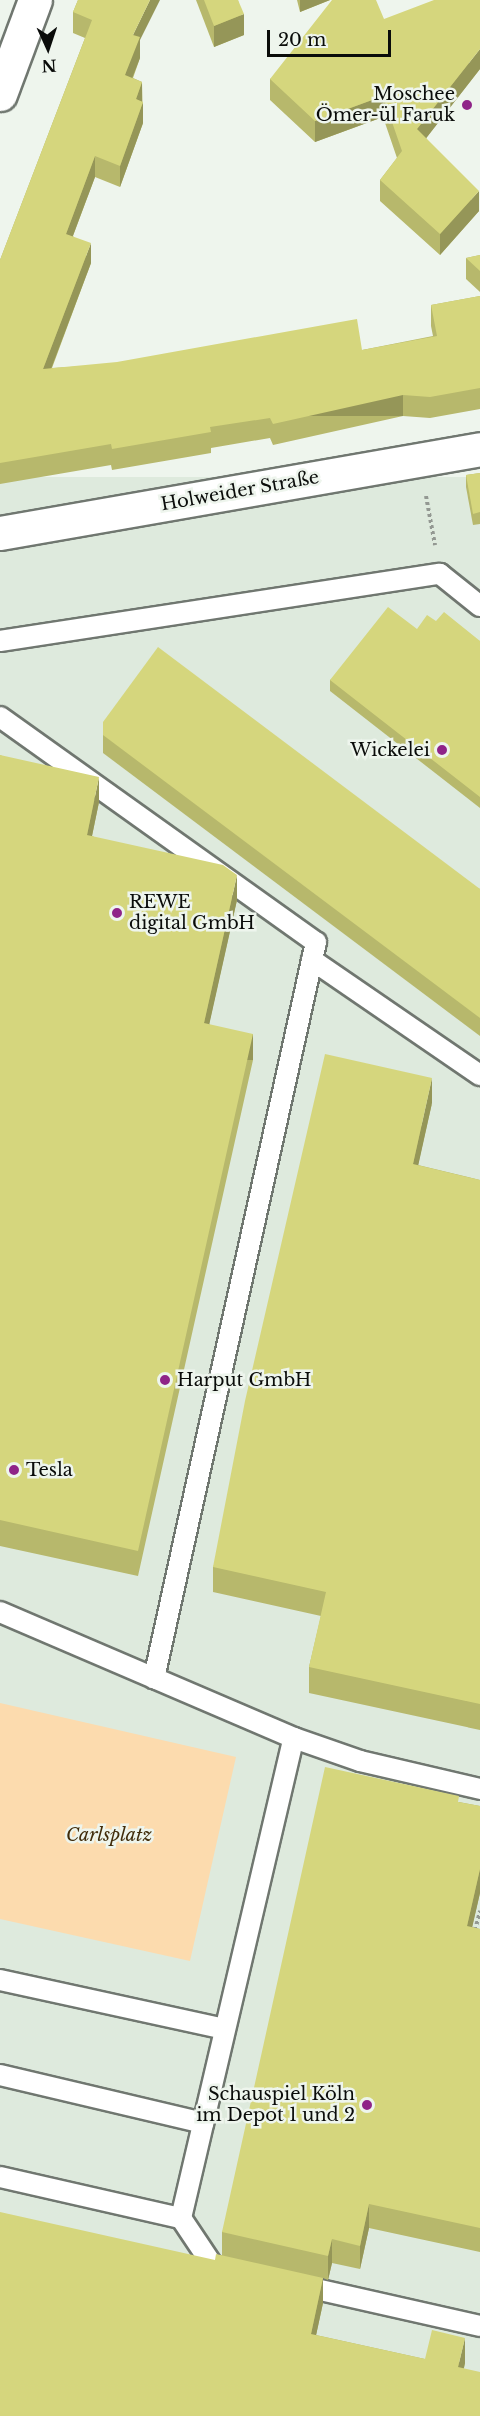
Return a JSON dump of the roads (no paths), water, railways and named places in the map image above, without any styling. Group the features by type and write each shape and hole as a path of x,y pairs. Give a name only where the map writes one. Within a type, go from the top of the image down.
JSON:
{"street":[{"path":"0,94 35,0"},
{"name":"Holweider Straße","path":"0,533 480,449"}],"lane":[{"path":"0,641 440,574 480,606"},
{"path":"0,717 316,942 154,1678"},
{"path":"312,960 480,1075"},
{"path":"0,1612 294,1738 360,1761 480,1789"},
{"path":"181,2218 294,1738"},
{"path":"0,1980 225,2029"},
{"path":"0,2076 203,2123"},
{"path":"0,2176 181,2218 213,2266 248,2274"},
{"path":"283,2282 480,2326"}],"place":[{"name":"Moschee Ömer-ül Faruk","path":"467,105"},
{"name":"Wickelei","path":"442,750"},
{"name":"REWE digital GmbH","path":"117,913"},
{"name":"Harput GmbH","path":"165,1380"},
{"name":"Tesla","path":"14,1470"},
{"name":"Schauspiel Köln im Depot 1 und 2","path":"367,2105"}],"park label":[{"name":"Carlsplatz","path":"109,1835"}]}
